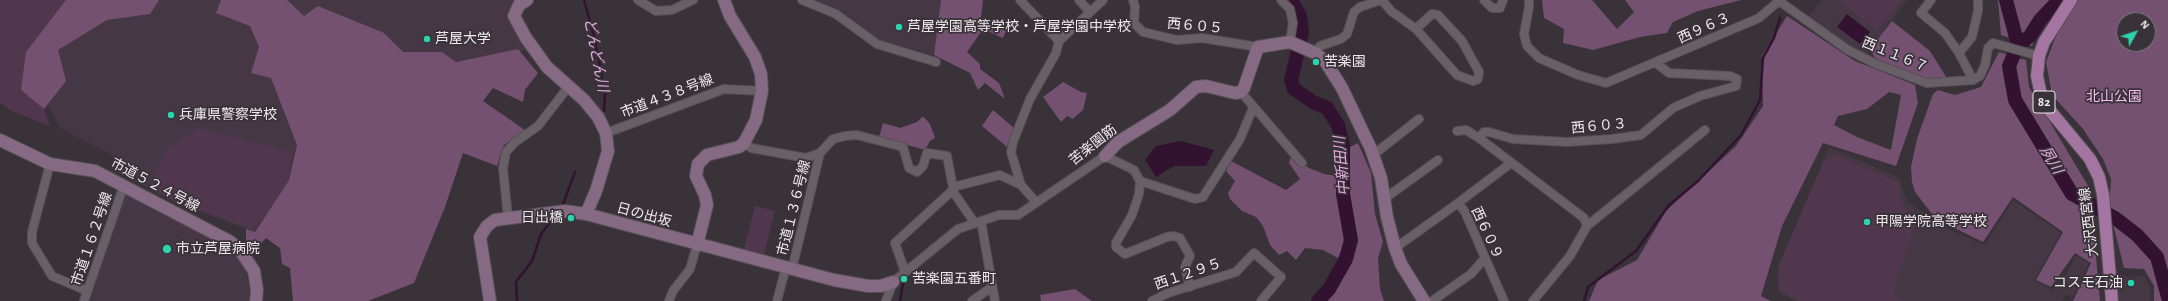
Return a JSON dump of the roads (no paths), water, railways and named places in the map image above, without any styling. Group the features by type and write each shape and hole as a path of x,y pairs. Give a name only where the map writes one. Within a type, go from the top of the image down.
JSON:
{"main road":[{"name":"大沢西宮線","path":"2071,0 2035,55 2044,101 2051,113 2090,159 2099,177 2103,195 2112,301"}],"street":[{"path":"527,0 519,5 514,16 531,48 547,67 569,86 598,117 606,133 608,151 596,191 586,214"},
{"path":"638,0 656,11 672,10 693,0"},
{"path":"670,301 673,291 690,269 707,206 705,195 696,176 698,164 707,154 739,147 744,143 756,120 762,91 760,74 755,57 730,16 724,0"},
{"path":"802,0 836,14 877,44 936,62"},
{"path":"1020,0 1059,41"},
{"path":"1079,0 1090,12"},
{"path":"1021,185 1011,152 1013,142 1030,99 1056,53 1059,41 1103,0"},
{"name":"西６０５","path":"1133,0 1135,7 1134,23 1143,32 1177,40 1202,38 1258,47"},
{"path":"1281,0 1290,9 1296,45"},
{"path":"1315,53 1320,46 1341,39 1347,34 1354,12 1360,8 1382,0 1391,10 1416,29 1457,75 1473,81 1478,79 1479,72 1462,41 1438,15 1432,14 1416,29"},
{"path":"1484,0 1492,8 1500,8 1503,0"},
{"path":"1528,0 1529,7 1524,34 1527,46 1539,58 1578,75 1606,83 1656,63"},
{"path":"1931,0 1920,13 1945,33 1959,53 1973,80 1980,76 1985,65 1988,48 1993,43 2000,43 2035,55"},
{"path":"1959,53 1972,37 1978,11 1978,0"},
{"name":"西９６３","path":"1656,63 1758,18 1780,1"},
{"name":"西１１６７","path":"1780,1 1848,50 1876,64 1927,83 1973,80"},
{"path":"1302,163 1241,92 1244,88 1258,47 1296,45 1315,53 1325,61 1342,88 1373,155 1381,178 1395,248 1401,264 1424,301"},
{"name":"西６０３","path":"1479,138 1484,132 1513,139 1567,142 1612,140 1641,135 1674,108 1700,96 1736,86 1737,79 1730,76 1669,73 1656,63"},
{"path":"508,218 503,168 506,152 514,143 538,126 569,86"},
{"name":"苦楽園筋","path":"893,282 958,230 999,215 1018,215 1105,156 1118,142 1170,110 1196,87 1206,86 1235,93 1241,92"},
{"name":"市道４３８号線","path":"606,133 724,89 762,91"},
{"path":"1140,180 1195,199 1203,197 1240,139 1254,108"},
{"path":"1373,155 1419,119"},
{"path":"1457,131 1466,130 1479,138 1584,218 1587,226"},
{"path":"1533,301 1570,256 1587,226 1705,130"},
{"path":"744,143 751,148 806,158 820,153 833,139 857,135 903,147 909,168 916,172 923,166 927,153 947,156 953,188 968,215 977,222 995,301"},
{"name":"市道５２４号線","path":"0,140 50,164 95,171 222,238 240,250 254,271 257,290 256,301"},
{"name":"市道１３６号線","path":"777,301 789,268 820,153"},
{"path":"1105,156 1134,170 1140,180 1139,194 1132,215 1116,244 1116,247 1125,254 1166,237 1174,236 1180,238 1190,256 1185,267 1190,286"},
{"path":"1384,199 1438,160"},
{"path":"1458,203 1511,163"},
{"path":"50,164 32,232 32,243 46,269 52,276 87,291"},
{"path":"905,272 895,243 953,188 1000,175 1021,185 1036,202"},
{"name":"市道１６２号線","path":"84,301 124,185"},
{"name":"西６０９","path":"1395,248 1458,203 1465,212 1504,301"},
{"name":"日の出坂","path":"490,301 480,237 487,226 494,220 559,212 586,214 697,245 868,286 881,286 893,282"},
{"name":"西１２９５","path":"1152,301 1168,293 1236,272 1254,253 1281,276 1262,301"},
{"path":"1432,301 1471,274 1485,258"},
{"path":"886,301 893,282"},
{"path":"972,301 992,287"}],"waterway":[{"name":"どんどん川","path":"584,0 594,36 605,93 604,111"},
{"name":"中新田川","path":"1291,0 1300,16 1302,33 1291,80 1294,89 1313,102 1327,108 1338,125 1343,146 1343,194 1351,240 1346,259 1329,289 1318,301"},
{"path":"2006,0 2018,45"},
{"name":"夙川","path":"2059,0 2040,20 2030,36 2018,45 2009,66 2015,100 2072,194 2115,218 2137,235 2157,257 2168,297"},
{"path":"1584,301 1588,287 1636,251 1669,205 1698,181 1741,135 1760,100 1763,58 1774,38 1780,18"},
{"name":"どんどん川","path":"562,207 575,172"},
{"name":"どんどん川","path":"517,301 516,282 532,261 541,234 554,217"},
{"path":"900,301 903,283"}],"place":[{"name":"芦屋学園高等学校・芦屋学園中学校","path":"899,27"},
{"name":"芦屋大学","path":"427,39"},
{"name":"苦楽園","path":"1316,62"},
{"name":"兵庫県警察学校","path":"171,115"},
{"name":"日出橋","path":"571,218"},
{"name":"甲陽学院高等学校","path":"1867,222"},
{"name":"市立芦屋病院","path":"167,249"},
{"name":"苦楽園五番町","path":"904,279"},
{"name":"コスモ石油","path":"2131,283"}],"park label":[{"name":"北山公園","path":"2114,97"}]}
